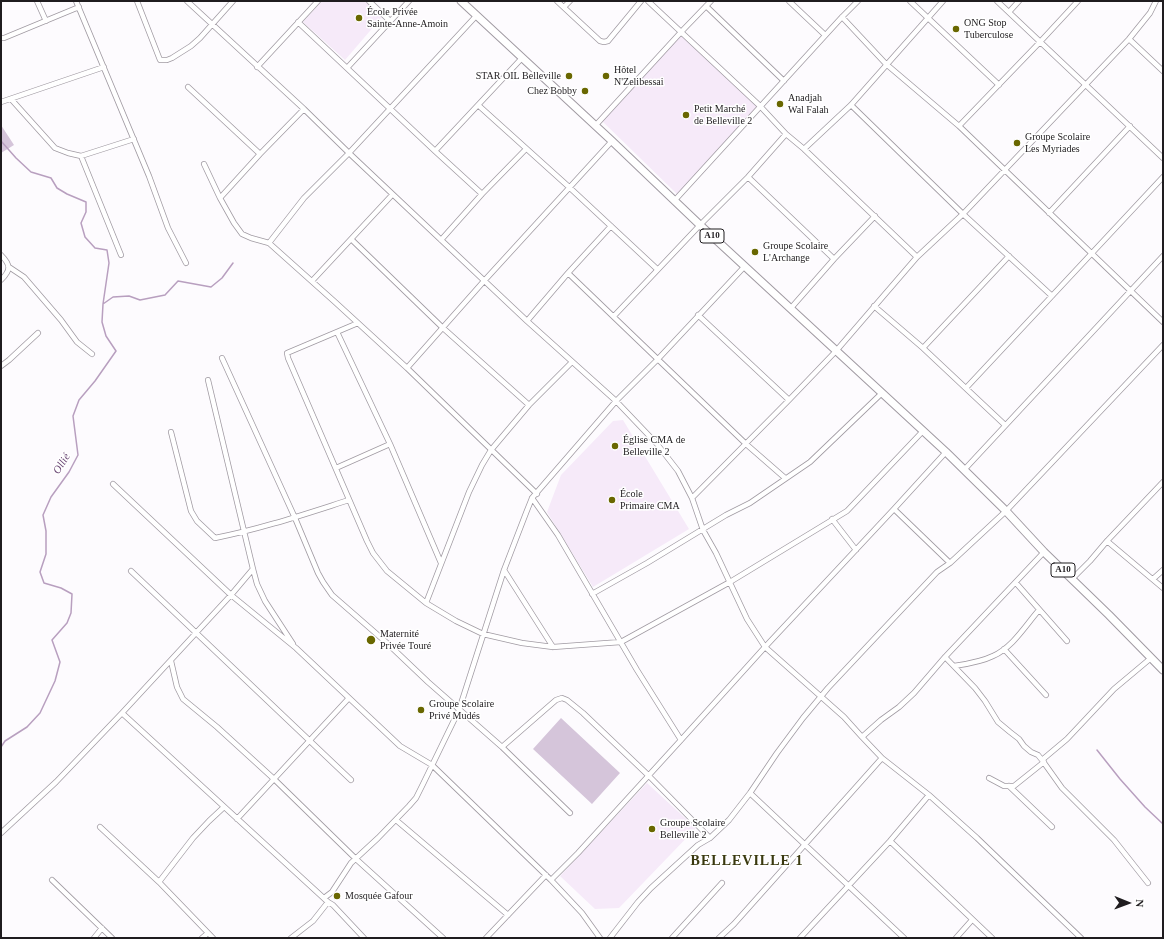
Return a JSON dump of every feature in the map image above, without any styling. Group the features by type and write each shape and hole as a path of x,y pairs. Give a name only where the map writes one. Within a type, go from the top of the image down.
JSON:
{"main road":[{"name":"A10","path":"461,1 700,225 946,452 1163,670"}],"street":[{"path":"37,1 46,21"},
{"path":"76,1 149,176 168,228 186,263"},
{"path":"137,1 160,60 172,58 191,46 233,1"},
{"path":"187,1 304,109 348,153 484,281 616,401 657,444 678,472 692,498 703,530 747,619 765,647 844,717 882,758 929,795 977,838 1081,938"},
{"path":"257,67 318,1"},
{"path":"369,1 390,21"},
{"path":"346,68 409,1"},
{"path":"557,1 600,41 604,42 608,41 641,1"},
{"path":"564,7 570,1"},
{"path":"648,1 682,31 760,106 786,134 804,149 918,258"},
{"path":"595,126 711,1"},
{"path":"789,1 825,35"},
{"path":"675,200 825,35 858,1"},
{"path":"910,1 999,85"},
{"path":"804,149 851,105 943,1"},
{"path":"997,1 1163,158"},
{"path":"1009,12 1019,1"},
{"path":"959,126 1078,1"},
{"path":"692,498 836,351 874,306 918,258 963,214 1129,39 1150,13 1156,1"},
{"path":"706,6 784,81"},
{"path":"1,38 79,7"},
{"path":"269,243 304,198 390,109 477,15"},
{"path":"842,17 886,64 959,126 1163,322"},
{"path":"298,22 482,194"},
{"path":"1129,39 1163,71"},
{"path":"435,151 522,58"},
{"path":"1,102 104,67"},
{"path":"188,87 260,154"},
{"path":"11,99 55,148 81,156 134,139"},
{"path":"478,105 570,187 657,269"},
{"path":"851,105 963,214 1052,296"},
{"path":"220,198 304,109"},
{"path":"1049,213 1130,126"},
{"path":"614,316 657,269 748,177 786,134"},
{"path":"407,368 612,141"},
{"path":"441,240 526,148"},
{"path":"81,156 121,255"},
{"path":"204,164 234,224 242,234 269,243 407,368 537,494"},
{"path":"748,177 834,259"},
{"path":"966,388 1163,177"},
{"path":"312,281 392,194"},
{"path":"790,308 875,216"},
{"path":"527,321 568,272 611,226"},
{"path":"351,239 444,328 529,405"},
{"path":"1,254 6,259 9,267 8,273 1,280"},
{"path":"923,348 1009,256"},
{"path":"964,470 1163,256"},
{"path":"291,938 313,921 346,871 356,859 416,798 459,710 504,570 532,498 616,401 658,359 745,266"},
{"path":"9,267 24,277 61,320 77,342 92,354"},
{"path":"568,272 746,444 785,478"},
{"path":"874,306 923,348 1005,425"},
{"path":"698,315 789,400"},
{"path":"358,323 287,353 373,553 387,571 426,603 456,621 483,634 522,643 553,647 621,642 730,582 847,511 923,432"},
{"path":"337,332 390,444 441,563"},
{"path":"1,366 38,333"},
{"path":"610,938 651,888 698,845 710,838 728,820 750,793 777,753 821,696 923,586 1006,511 1163,345"},
{"path":"222,358 295,518 318,573 332,595 502,747 570,813"},
{"path":"426,603 469,492 490,450 529,405 572,362"},
{"path":"208,380 252,570 265,601 296,648"},
{"path":"592,594 703,530 726,515 750,503 810,462 882,393"},
{"path":"171,432 191,511 197,521 215,538 244,532 295,518 349,500"},
{"path":"336,468 390,444"},
{"path":"551,880 578,853 765,647 946,452"},
{"path":"1072,579 1163,482"},
{"path":"113,484 231,595 296,648 400,746 432,765 551,880 582,913 600,938"},
{"path":"532,498 558,535 637,670 682,740"},
{"path":"894,509 950,563"},
{"path":"832,519 856,550"},
{"path":"1107,541 1163,588"},
{"path":"862,737 907,700 945,657 1044,552"},
{"path":"1,833 56,782 122,713 231,595 252,570"},
{"path":"504,570 553,647"},
{"path":"1153,579 1163,570"},
{"path":"131,571 351,780"},
{"path":"1016,583 1068,641"},
{"path":"954,666 982,661 1004,649 1014,640 1039,610"},
{"path":"1004,649 1046,695"},
{"path":"945,657 975,688 998,722 1019,739 1031,752 1038,755 1062,788 1114,840 1148,883"},
{"path":"989,778 1004,786 1014,786 1067,739 1114,689 1151,658"},
{"path":"171,661 177,687 184,700 217,727 274,779 356,859 443,938"},
{"path":"237,819 349,698"},
{"path":"502,747 556,700 562,698 567,700 583,713 648,775 710,838"},
{"path":"122,713 333,905 364,938"},
{"path":"720,938 882,758"},
{"path":"1009,786 1052,827"},
{"path":"750,793 904,938"},
{"path":"800,938 890,841 929,795"},
{"path":"159,882 193,838 224,807"},
{"path":"396,820 508,916"},
{"path":"100,827 159,882 213,938"},
{"path":"890,841 992,938"},
{"path":"486,938 546,875"},
{"path":"52,880 112,938"},
{"path":"672,938 722,883"},
{"path":"956,938 972,920"},
{"path":"94,938 102,928"},
{"path":"356,931 356,938"},
{"path":"202,938 208,933"}],"shaded area":[{"path":"322,1 365,1 382,17 345,60 303,22"},
{"path":"681,35 758,107 678,195 602,121"},
{"path":"1,125 14,145 1,153"},
{"name":"École Primaire CMA","path":"623,420 689,529 593,587 547,512 561,475 613,421"},
{"path":"561,718 620,773 592,804 533,749"},
{"path":"647,783 696,828 619,908 595,909 560,876"}],"waterway":[{"path":"1,141 31,172 51,178 57,188 86,202 86,212 81,223 85,237 95,248 107,250 109,263 103,304"},
{"name":"Ollié","path":"1,747 5,741 27,727 40,713 55,681 60,662 52,640 67,623 71,613 72,594 61,588 44,583 40,572 46,554 46,531 43,515 51,497 69,472 78,455 73,416 79,400 95,381 116,351 106,336 102,322 103,304 113,297 129,296 140,300 165,295 178,281 211,287 222,278 233,263"},
{"path":"1097,750 1120,779 1145,807 1163,824"}],"place":[{"name":"École Privée Sainte-Anne-Amoin","path":"359,18"},
{"name":"ONG Stop Tuberculose","path":"956,29"},
{"name":"STAR OIL Belleville","path":"569,76"},
{"name":"Hôtel N'Zelibessai","path":"606,76"},
{"name":"Chez Bobby","path":"585,91"},
{"name":"Anadjah Wal Falah","path":"780,104"},
{"name":"Petit Marché de Belleville 2","path":"686,115"},
{"name":"Groupe Scolaire Les Myriades","path":"1017,143"},
{"name":"Groupe Scolaire L'Archange","path":"755,252"},
{"name":"Église CMA de Belleville 2","path":"615,446"},
{"name":"École Primaire CMA","path":"612,500"},
{"name":"Maternité Privée Touré","path":"371,640"},
{"name":"Groupe Scolaire Privé Mudés","path":"421,710"},
{"name":"Groupe Scolaire Belleville 2","path":"652,829"},
{"name":"Mosquée Gafour","path":"337,896"}],"district":[{"name":"BELLEVILLE 1","path":"747,861"}]}
